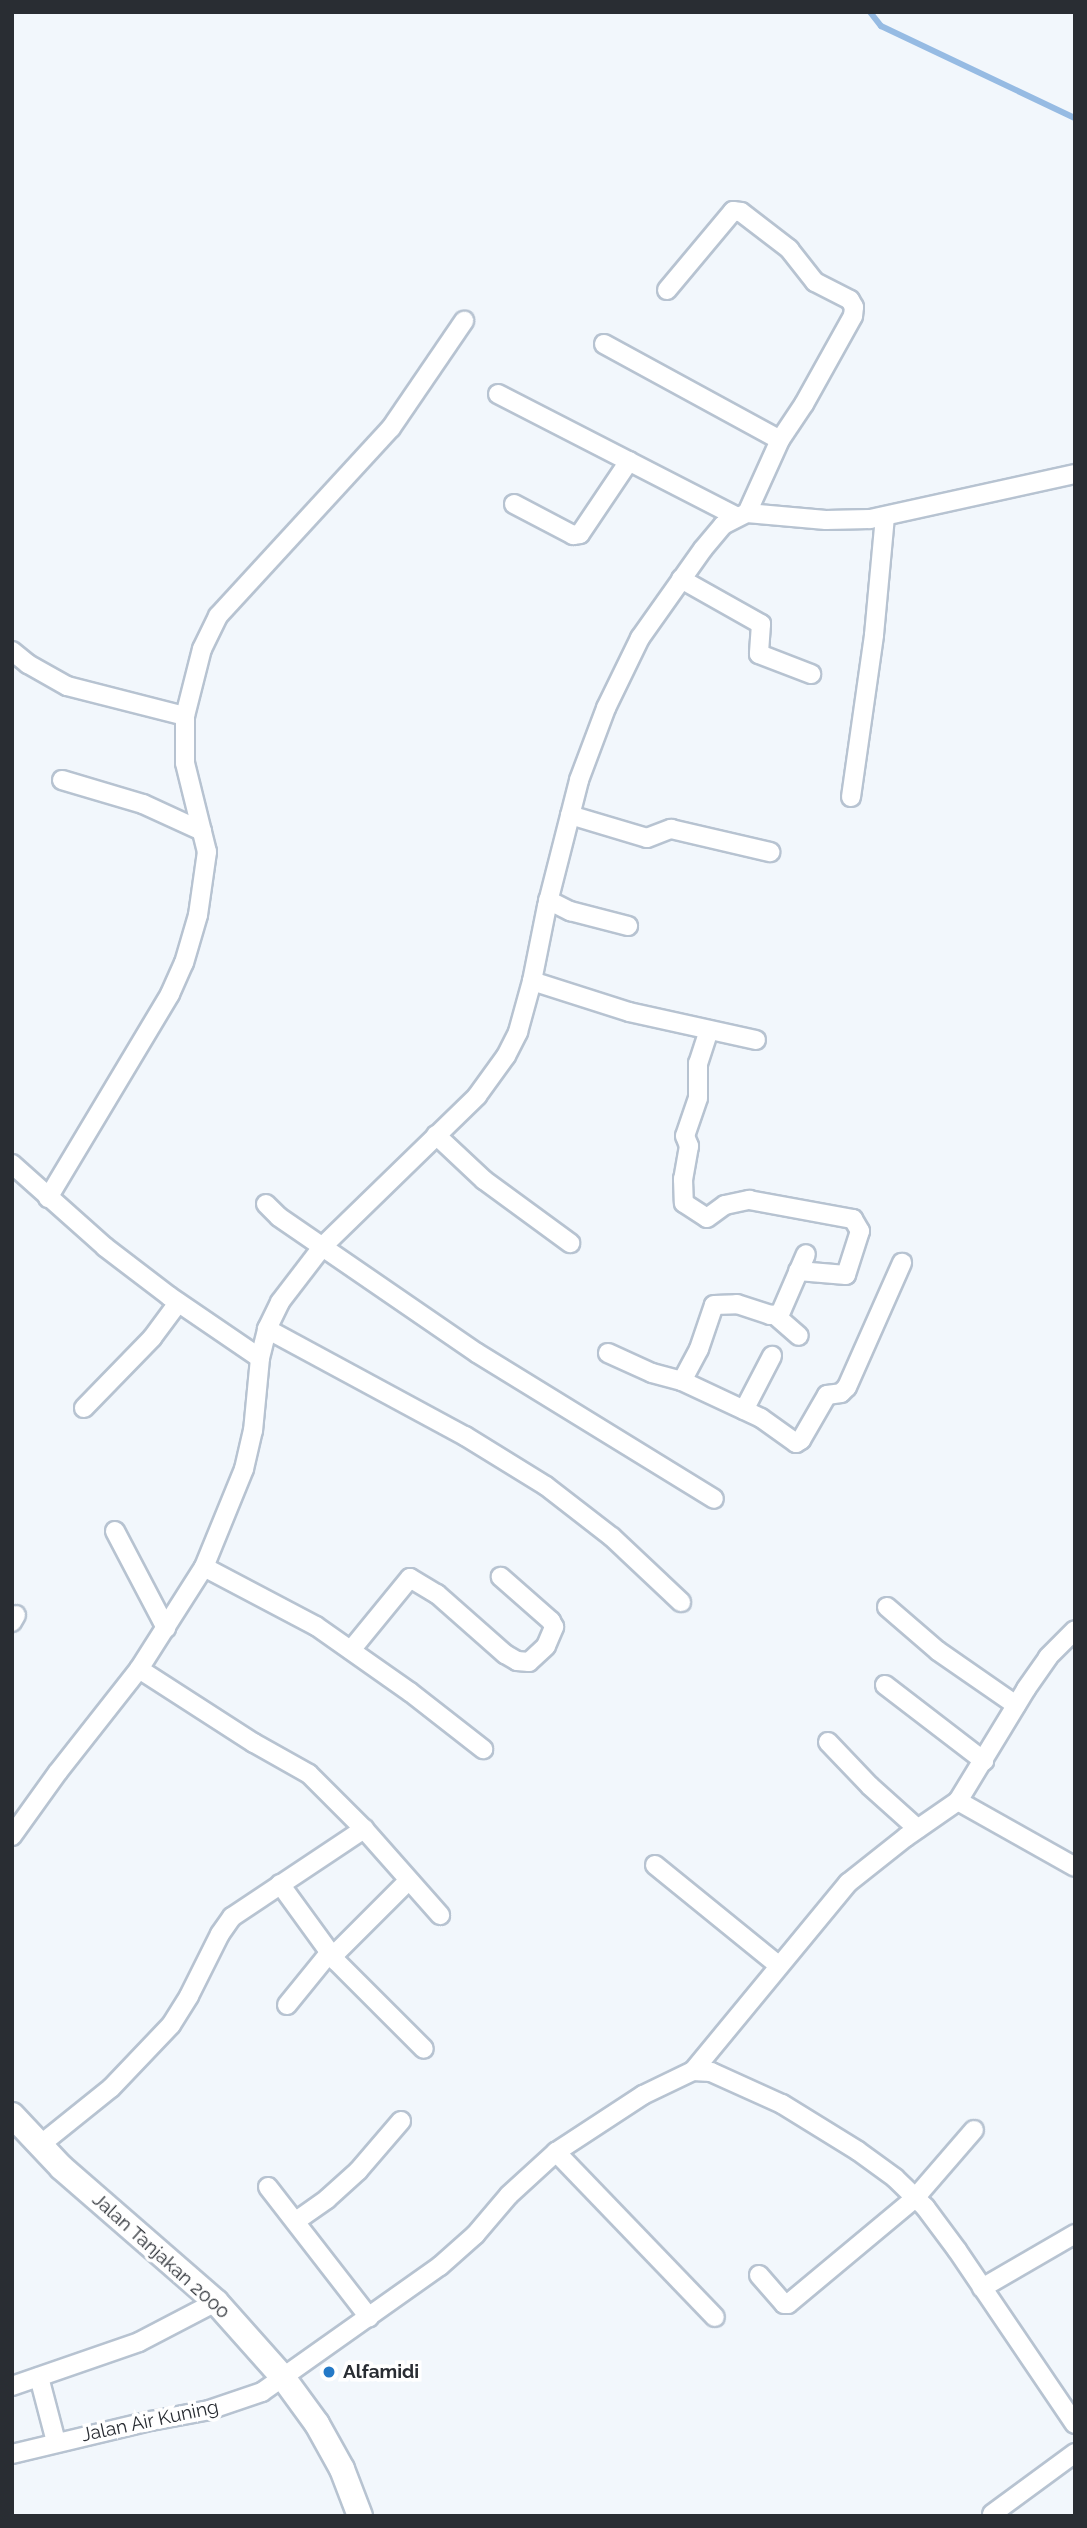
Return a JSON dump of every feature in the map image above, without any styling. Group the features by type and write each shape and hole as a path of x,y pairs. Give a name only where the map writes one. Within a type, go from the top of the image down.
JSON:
{"street":[{"path":"12,1836 58,1772 139,1669 204,1567 244,1469 253,1431 260,1358 267,1329 280,1302 323,1246 477,1096 506,1056 518,1032 532,981 548,900 570,815 591,747 622,674 640,638 681,579 723,525 741,514 780,440 853,316 854,307 850,300 815,282 789,248 741,212 733,211 667,290"},
{"path":"48,1198 170,994 184,962 205,880 207,852 186,763 185,716 202,649 218,616 391,428 464,321"},
{"path":"604,344 780,440"},
{"path":"498,394 741,514 826,520 885,517 1075,474"},
{"path":"514,504 573,535 580,534 629,461"},
{"path":"851,797 874,635 885,517"},
{"path":"681,579 761,624 759,654 811,674"},
{"path":"12,651 37,670 67,686 185,716"},
{"path":"62,780 143,804 202,831"},
{"path":"570,815 647,838 671,829 770,852"},
{"path":"548,900 570,911 628,926"},
{"path":"532,981 629,1012 756,1040"},
{"path":"709,1030 698,1063 698,1098 685,1136 690,1146 683,1179 684,1203 707,1219 725,1205 749,1200 853,1219 860,1231 846,1275 799,1271"},
{"path":"436,1135 484,1180 570,1243"},
{"path":"12,1164 105,1247 178,1303 260,1358"},
{"path":"266,1204 279,1217 477,1353 714,1499"},
{"path":"776,1316 786,1302 806,1254"},
{"path":"608,1353 652,1373 682,1381 744,1410 780,1431 791,1442 801,1440 827,1395 841,1393 847,1387 902,1263"},
{"path":"84,1408 152,1338 178,1303"},
{"path":"682,1381 699,1349 714,1305 737,1304 776,1316 799,1336"},
{"path":"267,1329 455,1430 545,1486 612,1537 681,1602"},
{"path":"744,1410 772,1356"},
{"path":"115,1531 166,1628"},
{"path":"204,1567 316,1626 483,1749"},
{"path":"351,1650 410,1578 437,1594 505,1654 522,1663 529,1662 546,1646 554,1627 551,1621 501,1577"},
{"path":"887,1607 938,1651 1016,1705"},
{"path":"693,2071 848,1883 958,1801 1048,1657 1075,1629"},
{"path":"139,1669 254,1743 309,1774 363,1829 440,1915"},
{"path":"885,1685 984,1760"},
{"path":"828,1742 870,1786 918,1829"},
{"path":"958,1801 1075,1867"},
{"path":"40,2146 111,2088 143,2056 177,2015 219,1934 232,1917 363,1829"},
{"path":"655,1865 778,1965"},
{"path":"287,2005 331,1954 409,1880"},
{"path":"280,1884 331,1954 424,2049"},
{"path":"693,2071 711,2073 782,2104 858,2151 915,2198 957,2250 1075,2424"},
{"name":"Jalan Air Kuning","path":"12,2454 56,2442 209,2410 262,2392 403,2294 460,2248 509,2195 556,2152 643,2095 693,2071"},
{"name":"Jalan Tanjakan 2000","path":"12,2115 62,2168 216,2302 282,2376 317,2424 342,2469 360,2516"},
{"path":"296,2221 327,2199 358,2171 401,2121"},
{"path":"759,2274 784,2304 788,2304 915,2198 974,2130"},
{"path":"556,2152 715,2317"},
{"path":"268,2187 369,2317"},
{"path":"982,2288 1075,2234"},
{"path":"12,2386 139,2342 216,2302"},
{"path":"39,2377 56,2442"},
{"path":"992,2514 1075,2453"}],"waterway":[{"path":"870,12 881,26 1075,118"}],"place":[{"name":"Alfamidi","path":"329,2372"}]}
